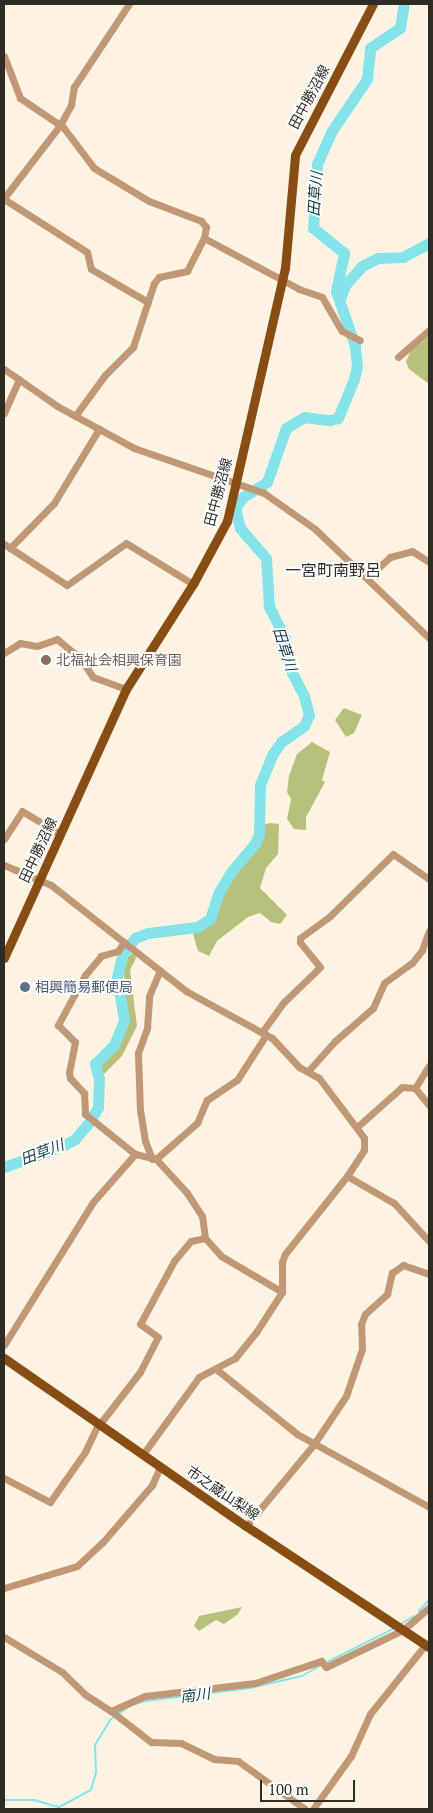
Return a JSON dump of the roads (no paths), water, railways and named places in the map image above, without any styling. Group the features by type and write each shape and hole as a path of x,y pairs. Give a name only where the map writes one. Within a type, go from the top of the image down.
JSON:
{"main road":[{"name":"田中勝沼線","path":"4,958 126,689 193,584 224,529 283,278 295,155 373,4"},
{"name":"市之蔵山梨線","path":"4,1358 246,1526 427,1646"}],"street":[{"path":"129,4 74,87 71,105 60,125 4,198 87,252 91,269 148,302"},
{"path":"4,56 20,98 60,125 88,157 94,168 149,201 201,221 206,227 204,238 187,271 159,277 148,302 133,347 106,375 76,416"},
{"path":"204,238 328,301 346,335 360,340"},
{"path":"398,357 429,330"},
{"path":"4,369 76,416 159,458 264,493 304,520 368,577 429,638"},
{"path":"4,413 19,379"},
{"path":"99,429 54,503 7,546 67,585 126,543 193,584"},
{"path":"368,577 381,562 412,551 429,562"},
{"path":"4,653 20,643 37,646 57,639 80,658 93,677 126,689"},
{"path":"4,839 22,811 60,834"},
{"path":"154,1159 197,1123 207,1100 237,1080 284,1002 320,966 300,938 330,916 393,854 429,879"},
{"path":"4,865 51,885 186,991 264,1034 299,1067 309,1070 358,1127 364,1138 364,1150 347,1176 285,1254 282,1262 282,1292 243,1350 216,1369 199,1377 186,1392 143,1454"},
{"path":"309,1070 335,1041 373,1008 384,983 418,955 429,931"},
{"path":"125,943 118,951 101,956 84,976 58,1025 75,1042 69,1072 70,1078 84,1093 85,1115 99,1124 134,1154 154,1159"},
{"path":"160,970 149,996 147,1028 138,1053 140,1111 145,1141 154,1159 187,1193 202,1216 205,1238 221,1256 282,1292"},
{"path":"415,1088 429,1066"},
{"path":"358,1127 402,1086 415,1088 429,1105"},
{"path":"4,1345 92,1202 134,1154"},
{"path":"347,1176 394,1203 429,1241"},
{"path":"4,1478 50,1502 85,1452 99,1424 140,1372 158,1337 140,1324 174,1260 191,1241 205,1238"},
{"path":"246,1526 314,1444 348,1391 356,1357 362,1349 361,1324 365,1314 387,1294 392,1273 403,1265 429,1274"},
{"path":"216,1369 227,1381 314,1444 429,1507"},
{"path":"4,1588 77,1566 102,1544 152,1484 160,1467"},
{"path":"112,1711 145,1696 255,1683 323,1664 400,1627 428,1609"},
{"path":"4,1637 62,1672 86,1695 112,1711 151,1742 181,1742 214,1759 238,1761 305,1809"},
{"path":"313,1809 351,1756 370,1714 427,1646"}],"waterway":[{"name":"田草川","path":"4,1167 60,1147 75,1139 90,1121 98,1107 99,1079 95,1064 114,1045 124,1020 117,978 122,955 135,938 148,933 197,927 210,919 219,892 231,872 255,843 259,834 260,785 272,755 281,742 304,726 309,715 304,696 291,670 285,638 269,606 266,558 240,528 235,508 243,497 267,482 286,428 304,417 330,420 338,418 354,379 357,366 355,346 336,291 344,253 313,228 317,164 331,132 367,79 370,48 400,28 404,4"},
{"path":"340,299 345,285 362,266 378,258 403,257 429,243"},
{"name":"南川","path":"419,1611 429,1600"},
{"name":"南川","path":"401,1624 414,1616"},
{"name":"南川","path":"325,1663 395,1628"},
{"name":"南川","path":"132,1705 145,1701 250,1688 302,1676 321,1665"},
{"name":"南川","path":"4,1800 34,1800 59,1807 91,1790 96,1773 95,1745 110,1720 128,1707"}],"place":[{"name":"北福祉会相興保育園","path":"46,660"},
{"name":"相興簡易郵便局","path":"25,987"}],"district":[{"name":"一宮町南野呂","path":"333,570"}]}
